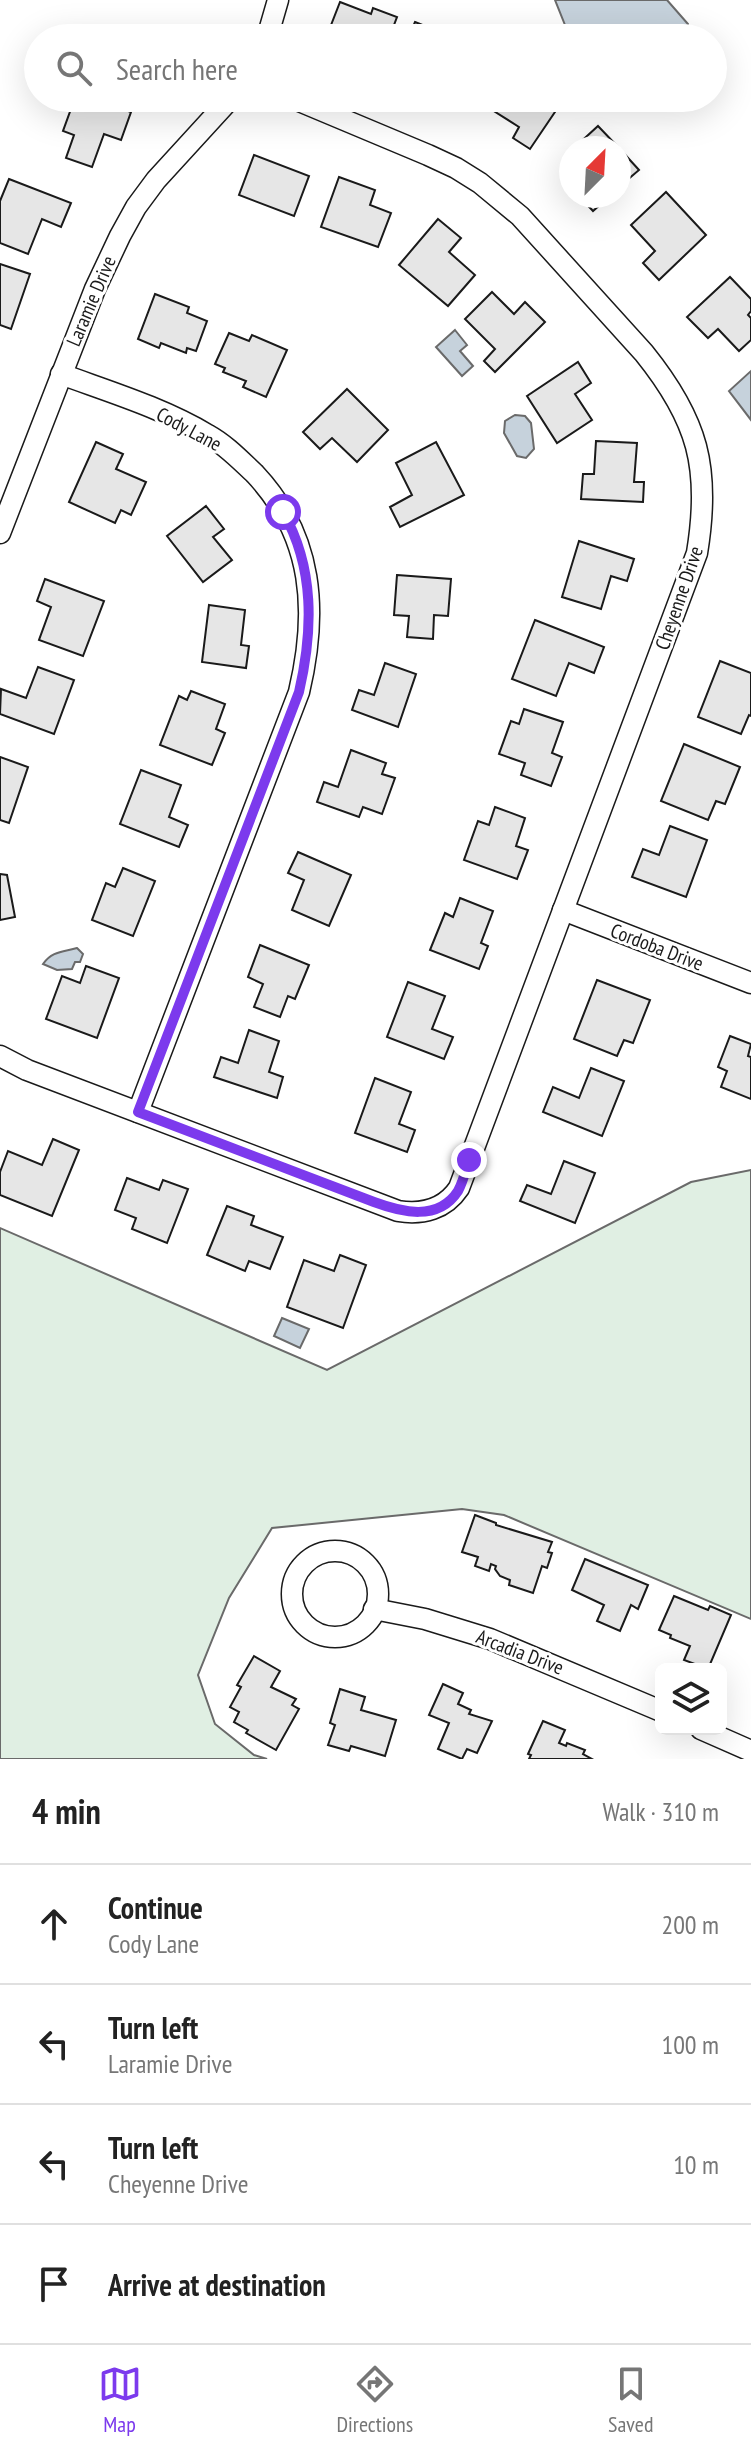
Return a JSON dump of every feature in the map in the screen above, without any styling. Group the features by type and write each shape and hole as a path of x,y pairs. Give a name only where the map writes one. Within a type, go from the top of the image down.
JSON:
{"street":[{"path":"271,24 278,0"},
{"name":"Laramie Drive","path":"0,533 95,289 136,207 156,180 218,112"},
{"name":"Cheyenne Drive","path":"138,1112 398,1211 418,1213 437,1208 454,1195 697,553 704,516 703,481 692,433 678,400 653,365 520,216 456,168 325,112"},
{"name":"Cody Lane","path":"61,374 179,419 210,436 235,455 263,483 291,525 305,566 309,596 307,658 299,692 138,1112"},
{"name":"Cordoba Drive","path":"563,910 751,983"},
{"path":"0,1056 27,1070 138,1112"},
{"path":"324,1552 351,1554 373,1574 377,1588 374,1609 362,1628 349,1635 334,1637 319,1634 298,1617 293,1605 295,1578 312,1558 324,1552"},
{"name":"Arcadia Drive","path":"374,1609 425,1619 490,1639 655,1708"},
{"path":"715,1735 751,1751"}],"green space":[{"path":"751,1170 751,1619 504,1515 462,1509 272,1528 229,1598 198,1675 215,1724 254,1755 267,1759 0,1759 0,1228 327,1370 691,1182"}],"shaded area":[{"path":"555,0 667,0 688,24 565,24"},
{"path":"455,330 467,345 460,351 473,366 462,376 436,347"},
{"path":"751,371 751,420 729,391"},
{"path":"515,415 525,416 531,423 534,449 526,458 517,456 504,433 505,421"},
{"path":"77,948 83,954 72,969 57,970 43,964 54,954"},
{"path":"282,1318 309,1329 300,1348 274,1336"}],"building":[{"path":"340,2 371,14 373,8 397,17 394,24 331,24"},
{"path":"70,112 131,112 121,140 104,134 92,167 66,158 74,135 63,131"},
{"path":"495,112 555,112 530,149 513,138 519,127"},
{"path":"598,126 608,136 587,136"},
{"path":"254,155 309,176 294,216 239,195"},
{"path":"631,161 639,170 631,177"},
{"path":"339,177 375,190 370,205 391,213 378,247 321,227"},
{"path":"9,179 71,203 61,227 42,219 28,254 0,243 0,201"},
{"path":"666,192 706,235 659,280 643,263 655,251 631,225"},
{"path":"438,219 461,238 449,252 475,275 448,306 399,265"},
{"path":"0,264 30,274 11,329 0,325"},
{"path":"730,277 751,299 748,315 751,318 751,340 739,351 718,329 708,338 687,317"},
{"path":"492,292 514,314 525,302 545,322 495,372 484,361 495,349 465,319"},
{"path":"155,294 189,307 187,313 207,321 196,351 187,348 186,353 161,343 159,348 138,339"},
{"path":"229,333 249,341 252,335 287,350 266,397 243,387 246,381 223,372 225,368 215,364"},
{"path":"578,362 591,383 575,394 592,420 557,443 527,396"},
{"path":"347,389 388,430 357,462 332,438 320,449 303,432"},
{"path":"596,441 637,443 634,482 644,482 643,502 581,499 583,474 594,474"},
{"path":"96,442 123,454 116,469 146,482 131,515 121,510 115,523 69,502"},
{"path":"436,442 464,495 400,527 390,507 412,495 396,463"},
{"path":"206,506 224,529 213,537 232,560 203,582 167,536"},
{"path":"579,541 634,559 627,581 611,576 601,609 562,597"},
{"path":"397,575 451,579 448,616 434,615 433,639 407,637 409,616 394,615"},
{"path":"45,579 104,601 83,656 39,640 51,607 37,601"},
{"path":"209,605 245,610 241,645 249,646 246,668 202,662"},
{"path":"535,620 604,647 594,673 569,663 556,696 512,679"},
{"path":"720,661 751,673 751,716 741,734 698,717"},
{"path":"385,663 416,674 398,727 352,710 359,690 374,695"},
{"path":"38,667 74,680 54,734 0,714 1,689 26,698"},
{"path":"191,691 225,704 216,729 225,733 212,765 160,745 179,696 187,700"},
{"path":"524,709 563,722 552,753 562,757 551,786 521,775 525,763 499,754 511,721 519,724"},
{"path":"684,744 740,767 725,804 716,801 708,820 661,801"},
{"path":"351,750 386,763 382,774 395,778 382,814 363,807 359,817 317,802 324,782 338,787"},
{"path":"0,757 28,767 9,823 0,820"},
{"path":"141,770 181,785 169,817 188,825 179,847 120,824"},
{"path":"495,807 525,818 516,846 528,850 517,879 464,860 478,821 489,825"},
{"path":"670,826 707,840 686,897 632,877 643,849 659,855"},
{"path":"298,852 351,875 329,926 292,910 304,880 288,873"},
{"path":"123,868 155,881 133,936 92,920 106,883 115,887"},
{"path":"0,874 7,875 15,917 0,920"},
{"path":"460,898 493,911 481,943 488,946 479,969 430,950 445,913 453,917"},
{"path":"260,945 309,965 295,999 288,996 280,1017 254,1007 263,984 248,977"},
{"path":"86,966 119,978 97,1038 46,1019 62,976 80,983"},
{"path":"597,980 650,1000 633,1043 624,1040 617,1056 574,1039"},
{"path":"408,982 445,996 432,1029 453,1037 444,1059 387,1037"},
{"path":"249,1030 279,1041 269,1072 283,1077 277,1098 214,1077 221,1057 238,1063"},
{"path":"730,1036 751,1044 748,1056 751,1057 751,1099 721,1087 727,1071 718,1067"},
{"path":"591,1068 624,1081 602,1136 543,1112 553,1087 579,1098"},
{"path":"375,1078 411,1092 399,1124 415,1130 407,1152 355,1133"},
{"path":"53,1139 79,1150 52,1216 0,1195 0,1172 8,1151 42,1165"},
{"path":"564,1161 595,1173 575,1223 520,1201 527,1185 551,1194"},
{"path":"127,1178 159,1190 163,1180 188,1189 167,1243 132,1229 136,1218 115,1210"},
{"path":"227,1206 254,1216 251,1225 283,1237 270,1269 249,1261 245,1271 207,1255"},
{"path":"340,1255 366,1265 343,1328 287,1307 304,1260 334,1271"},
{"path":"475,1515 496,1525 552,1542 547,1568 542,1566 533,1593 509,1585 510,1580 500,1576 496,1566 491,1564 489,1571 475,1566 478,1557 462,1552"},
{"path":"585,1559 648,1585 638,1609 631,1605 620,1631 597,1621 604,1605 572,1590"},
{"path":"674,1596 708,1610 710,1606 731,1615 711,1663 684,1660 690,1646 659,1630"},
{"path":"254,1656 280,1671 271,1687 296,1699 292,1705 299,1709 276,1750 246,1733 248,1730 234,1722 239,1712 230,1707 241,1687 237,1685"},
{"path":"443,1684 463,1693 458,1704 471,1710 469,1714 492,1721 477,1753 467,1749 462,1759 438,1749 449,1723 429,1715"},
{"path":"340,1689 365,1697 361,1710 396,1720 385,1756 351,1746 349,1751 328,1745 335,1725 330,1723"},
{"path":"543,1721 565,1730 559,1743 585,1750 583,1754 592,1759 529,1759 531,1755 528,1754"}],"route":[{"path":"283,512 297,539 309,596 307,658 299,692 138,1112 398,1211 418,1213 437,1208 448,1201 459,1188 469,1160"}]}
